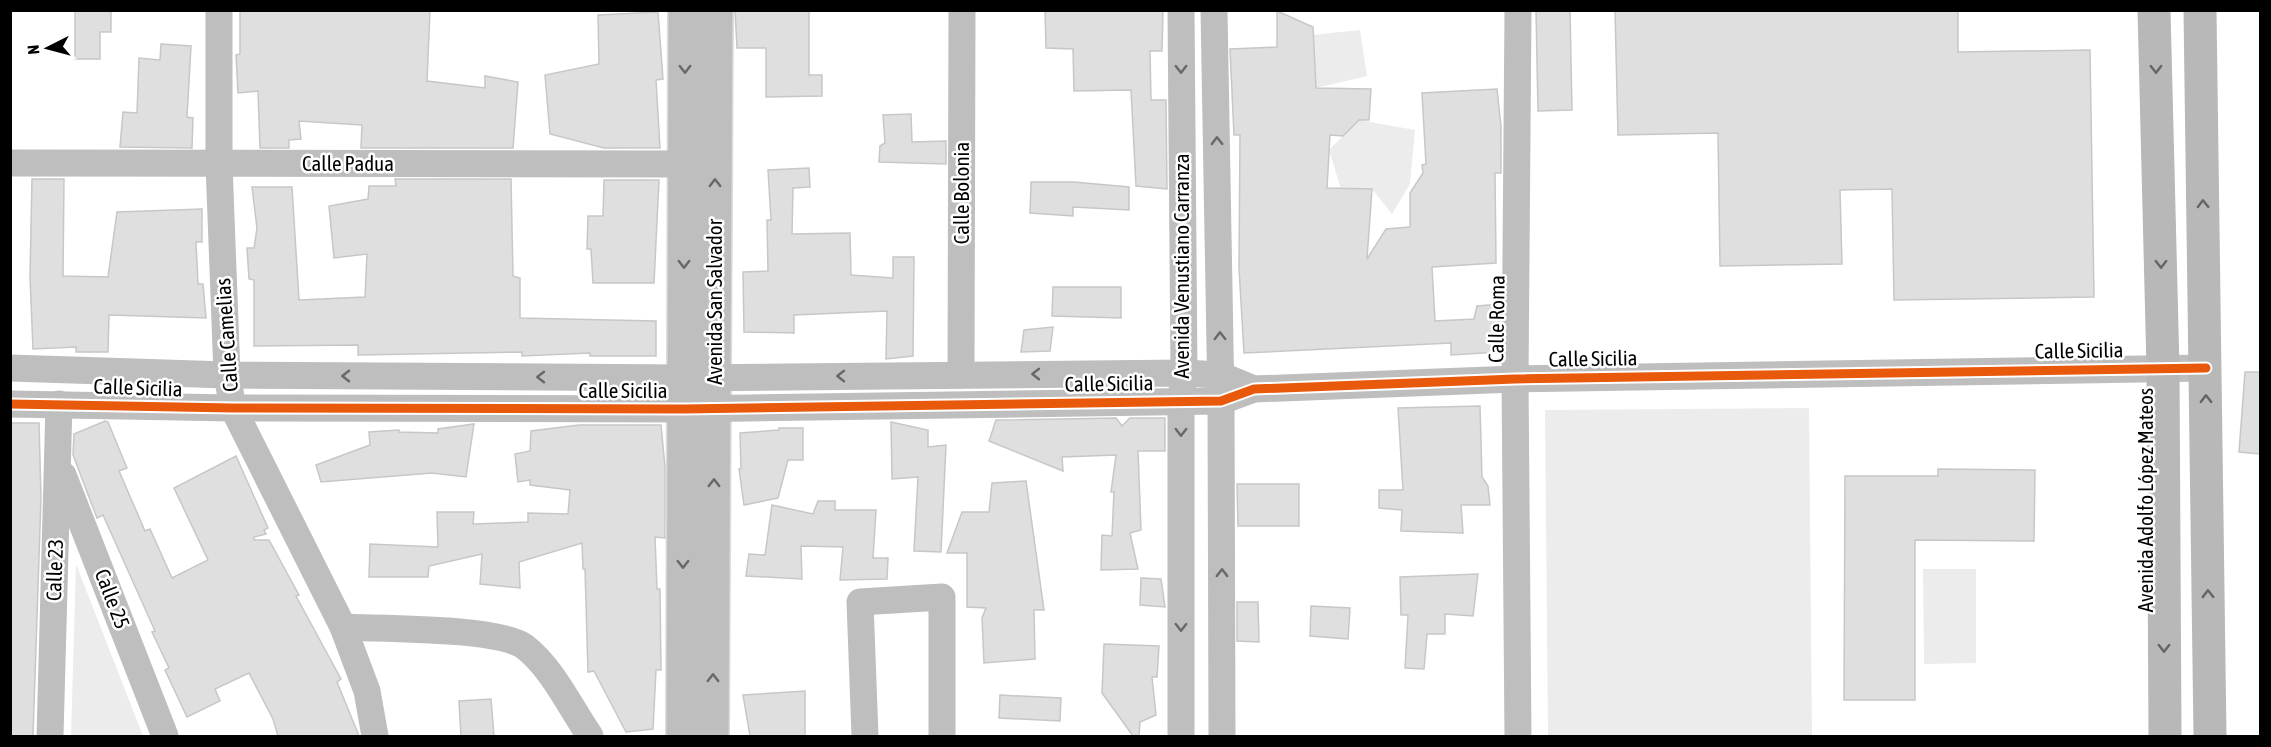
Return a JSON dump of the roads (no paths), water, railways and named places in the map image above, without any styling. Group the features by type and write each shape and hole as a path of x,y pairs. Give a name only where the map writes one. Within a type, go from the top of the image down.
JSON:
{"main road":[{"name":"Avenida San Salvador","path":"685,10 685,164 699,393 712,736"},
{"name":"Avenida San Salvador","path":"683,736 716,10"},
{"name":"Avenida Adolfo López Mateos","path":"2154,10 2163,368 2165,736"},
{"path":"2200,10 2210,736"}],"street":[{"name":"Calle Camelias","path":"219,10 219,164 226,375 232,408 343,627 367,691 375,736"},
{"name":"Calle Bolonia","path":"961,375 962,10"},
{"name":"Avenida Venustiano Carranza","path":"1181,10 1184,373 1181,401 1181,736"},
{"name":"Avenida Venustiano Carranza","path":"1214,10 1221,388 1222,736"},
{"name":"Calle Roma","path":"1518,10 1515,379 1518,736"},
{"name":"Calle Padua","path":"10,163 685,164"},
{"name":"Calle Sicilia","path":"10,368 699,393 1181,401 1221,388 1254,389 1515,379 2206,368"},
{"name":"Calle Sicilia","path":"10,404 232,408 699,393 961,375 1184,373 1221,388"},
{"name":"Calle 23","path":"50,736 58,404"},
{"name":"Calle 25","path":"58,462 165,736"},
{"path":"865,736 860,602 942,597 942,736"},
{"path":"343,627 496,635 523,646 544,666 590,736"}]}
